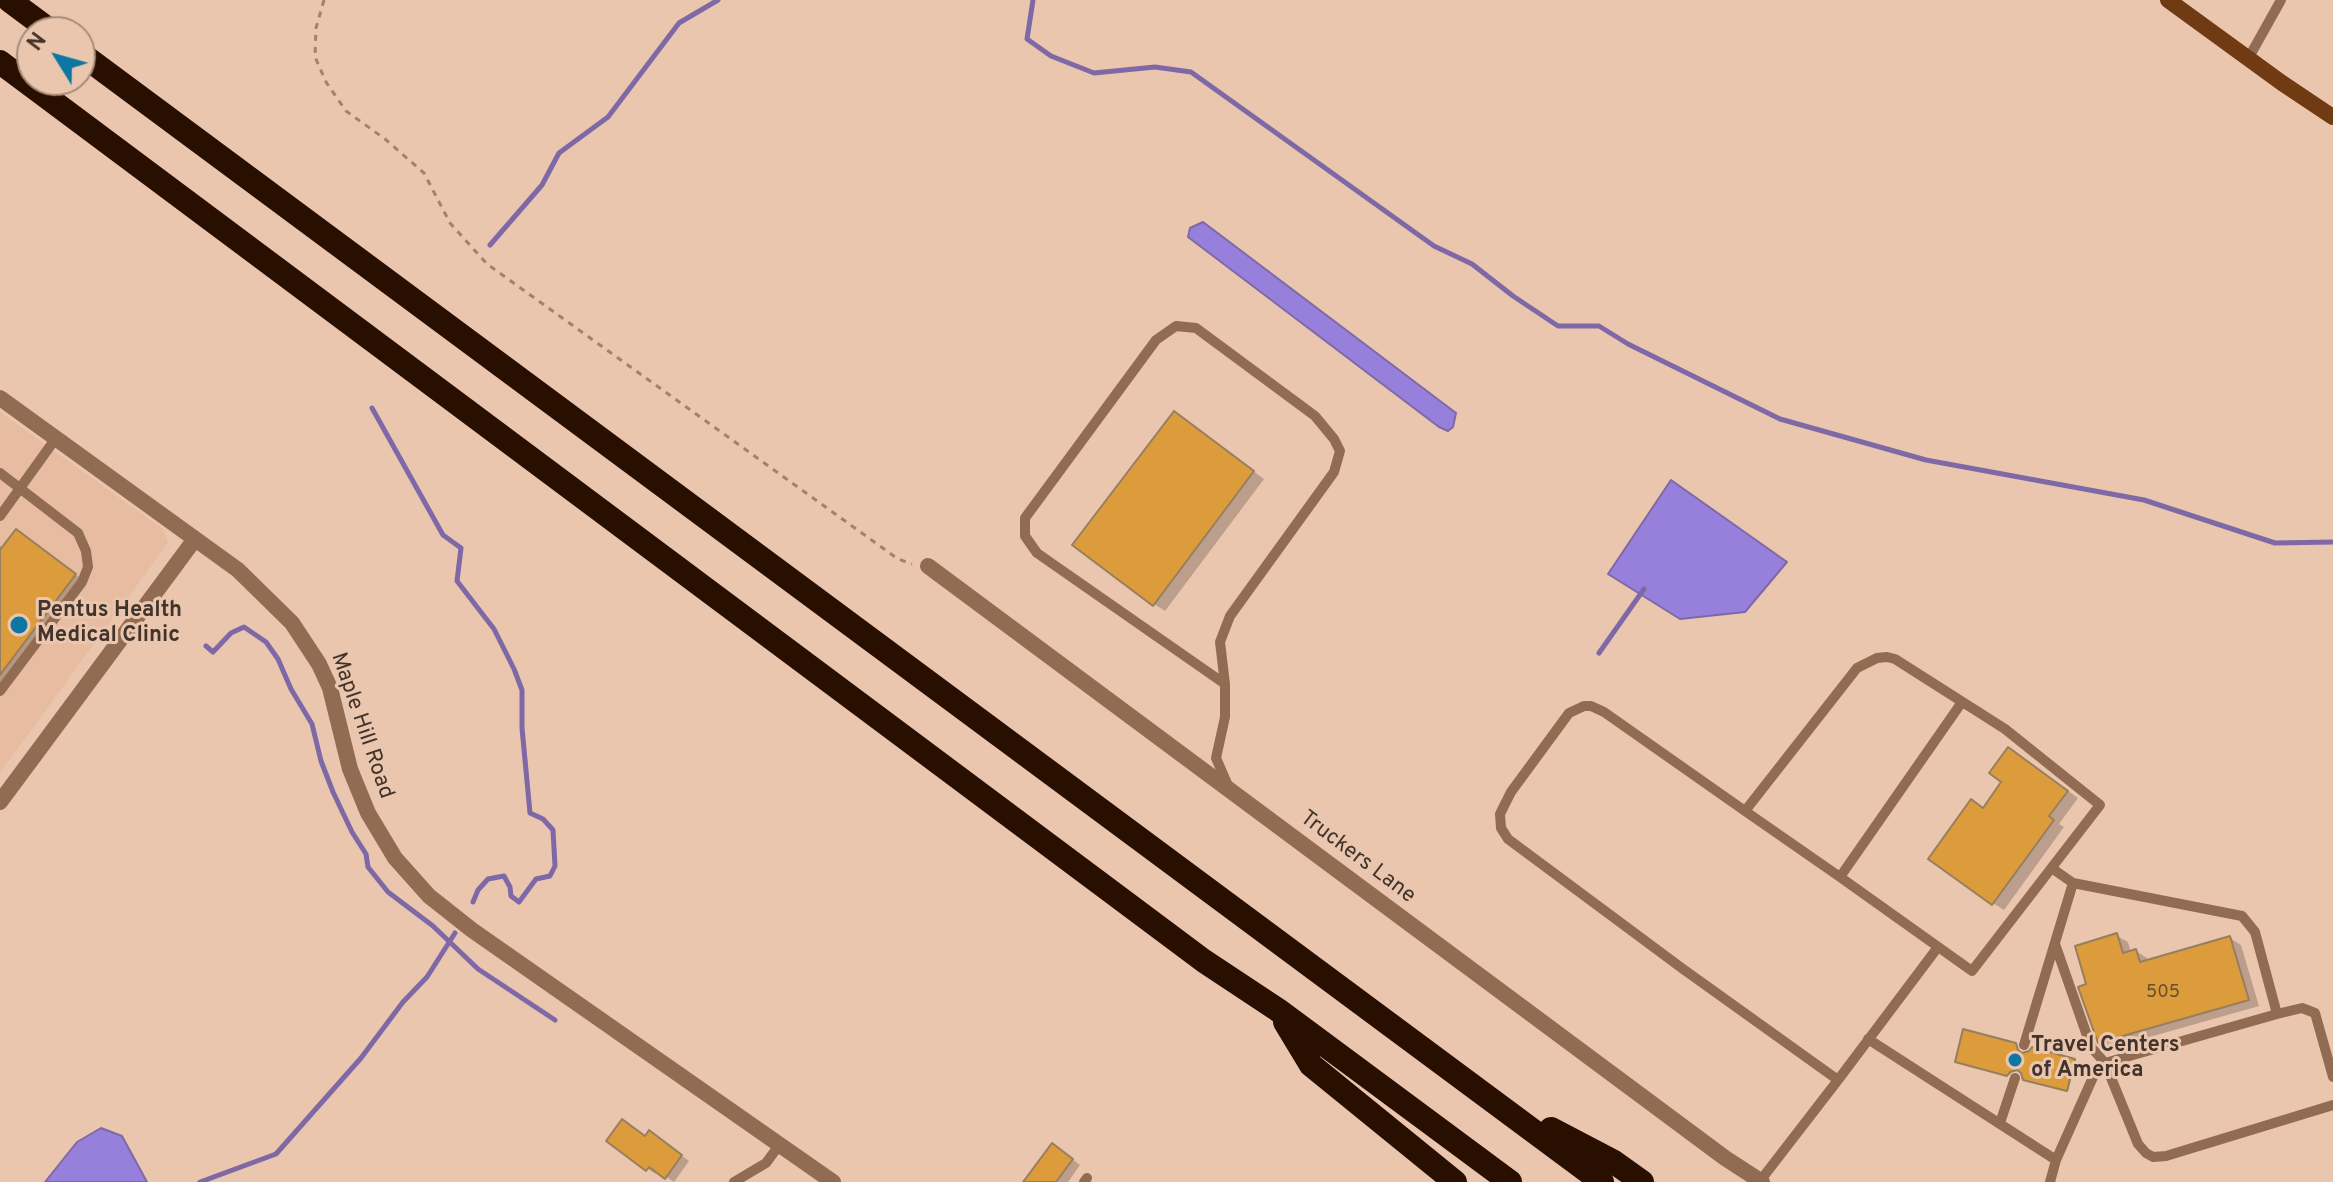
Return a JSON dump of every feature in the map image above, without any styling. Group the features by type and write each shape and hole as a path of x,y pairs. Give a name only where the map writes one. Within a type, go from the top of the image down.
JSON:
{"highway":[{"path":"9,0 30,16"},
{"path":"0,62 1204,961 1278,1010 1510,1182"},
{"path":"96,65 1602,1182"},
{"path":"1278,1010 1311,1065 1455,1182"},
{"path":"1485,1095 1614,1162 1642,1182"}],"main road":[{"path":"2168,0 2333,117"}],"street":[{"name":"Maple Hill Road","path":"0,398 253,582 292,623 308,645 330,688 350,769 368,813 381,838 429,896 472,930 833,1182"},
{"path":"0,802 195,539"},
{"name":"Truckers Lane","path":"928,566 1725,1158 1761,1181"}],"lane":[{"path":"2248,59 2281,0"},
{"path":"1225,684 1037,553 1025,536 1025,518 1156,340 1176,326 1196,328 1315,416 1340,451 1334,472 1230,616 1220,642 1225,684 1225,717 1216,758 1230,790"},
{"path":"0,516 56,438"},
{"path":"0,473 78,533 86,551 88,567 82,582 0,691"},
{"path":"1745,811 1857,668 1877,658 1895,659 1962,702 2021,741 2100,805 1972,971 1604,712 1584,706 1569,713 1511,792 1500,814 1501,828 1508,839 1838,1080"},
{"path":"1840,877 1962,702"},
{"path":"2053,869 2073,883 2242,916 2255,932 2277,1014"},
{"path":"2024,1045 2073,883"},
{"path":"2055,944 2091,1047 2105,1063 2138,1144 2153,1157 2166,1156 2333,1105"},
{"path":"1761,1181 1938,947"},
{"path":"2050,1182 2056,1160 2094,1075 2105,1063 2302,1008 2315,1013 2333,1077"},
{"path":"1868,1039 2056,1160"},
{"path":"2000,1123 2015,1078"},
{"path":"734,1182 766,1163 780,1144"}],"path":[{"path":"324,0 316,28 315,57 326,82 346,111 424,173 450,223 487,264 898,559 928,566"}],"shaded area":[{"path":"1203,222 1456,413 1453,427 1448,431 1439,427 1188,237 1190,228"},
{"path":"0,412 163,529 168,543 0,773"},
{"path":"1671,480 1787,562 1745,612 1680,619 1608,574"},
{"path":"101,1128 122,1136 147,1182 45,1182 77,1142"}],"building":[{"path":"1174,411 1254,471 1153,606 1072,545"},
{"name":"Pentus Health Medical Clinic","path":"16,529 76,574 0,675 0,550"},
{"path":"2008,747 2068,791 2049,816 2054,820 1992,905 1928,859 1971,799 1983,808 2001,782 1989,773"},
{"path":"2117,933 2123,953 2136,949 2140,962 2230,936 2249,1000 2098,1043 2078,987 2086,984 2075,946"},
{"name":"Travel Centers of America","path":"1963,1029 2016,1043 2022,1053 2032,1047 2075,1059 2067,1091 2023,1080 2017,1070 2007,1076 1955,1062"},
{"path":"622,1119 645,1136 649,1130 682,1155 665,1179 649,1167 646,1171 606,1141"},
{"path":"1052,1143 1073,1159 1056,1182 1023,1182"}],"waterway":[{"path":"490,245 542,185 559,153 608,117 679,23 718,0"},
{"path":"1033,0 1027,39 1051,56 1094,73 1155,67 1191,72 1434,246 1472,264 1558,326 1599,326 1628,344 1780,419 1926,460 2144,500 2275,543 2333,542"},
{"path":"372,408 443,535 461,548 457,581 494,629 514,669 522,690 522,728 530,813 543,819 553,830 555,866 550,876 536,879 519,902 511,896 504,876 488,879 473,902"},
{"path":"1599,653 1644,589"},
{"path":"206,646 213,652 231,633 244,627 266,642 312,724 333,792 366,854 368,867 388,892 433,926 478,969 555,1020"},
{"path":"200,1182 276,1154 427,977 455,933"}],"place":[{"name":"Pentus Health Medical Clinic","path":"19,625"},
{"name":"Travel Centers of America","path":"2015,1060"}]}
